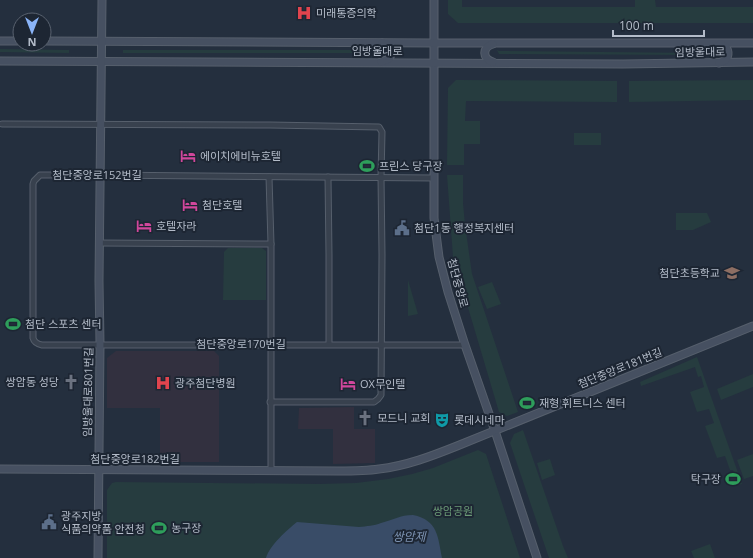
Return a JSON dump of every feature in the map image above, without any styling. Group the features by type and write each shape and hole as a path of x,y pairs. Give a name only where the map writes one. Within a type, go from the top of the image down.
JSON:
{"street":[{"name":"임방울대로801번길","path":"98,558 102,0"},
{"name":"첨단중앙로","path":"434,0 434,218 439,257 464,345 495,431 537,558"},
{"path":"0,41 12,41"},
{"name":"임방울대로","path":"52,41 753,43"},
{"path":"379,62 383,62 388,59 391,53 388,45 385,43 380,43"},
{"path":"496,43 487,46 485,52 486,58 491,62 496,63"},
{"path":"717,44 722,44 725,46 728,54 726,60 717,63"},
{"name":"임방울대로","path":"0,61 615,64 753,62"},
{"path":"2,124 379,127 382,132 381,395 374,402 270,402"},
{"name":"첨단중앙로152번길","path":"100,344 38,344 34,341 33,184 40,175 434,178"},
{"path":"270,177 270,471"},
{"path":"328,177 329,344"},
{"path":"100,243 271,244"},
{"name":"첨단중앙로181번길","path":"495,431 753,326"},
{"name":"첨단중앙로170번길","path":"100,344 464,345"},
{"name":"첨단중앙로182번길","path":"0,469 270,471 378,470 431,456 495,431"}],"shaded area":[{"name":"광주첨단병원","path":"116,351 214,351 219,356 219,462 160,462 160,408 107,408 107,358"},
{"path":"354,407 354,429 375,429 375,463 333,464 333,429 298,429 299,408"}],"green space":[{"path":"448,0 462,0 462,7 635,7 635,0 655,0 656,7 753,7 753,23 458,23 448,14"},
{"path":"0,49 12,49 12,52 52,52 52,50 69,50 69,53 0,52"},
{"path":"123,50 367,50 369,52 123,53"},
{"path":"497,50 700,53 700,55 499,54"},
{"path":"456,80 617,81 617,102 466,101 465,121 480,121 480,144 464,144 464,165 447,165 448,88"},
{"path":"753,80 753,100 629,102 629,81"},
{"path":"574,133 601,133 601,145 574,145"},
{"path":"447,175 463,175 465,225 472,274 518,412 507,416 499,412 453,257"},
{"path":"676,213 707,213 711,222 693,230 676,230"},
{"path":"228,248 262,248 266,251 266,300 223,300 224,252"},
{"path":"408,280 418,314 408,316"},
{"path":"492,282 501,304 487,309 478,287"},
{"path":"697,357 742,484 738,485 733,470 730,470 725,456 717,458 705,426 714,423 709,409 697,412 690,392 704,387 701,376 698,377 695,367 641,386 640,382"},
{"path":"753,374 753,387 721,400 717,389"},
{"path":"523,430 568,558 549,558 510,443 514,434"},
{"name":"쌍암공원","path":"478,450 486,454 520,558 107,558 107,490 112,483 356,483 412,474 433,468"},
{"path":"753,454 753,476 744,479 737,460"},
{"path":"550,459 555,475 542,480 537,463"},
{"path":"710,544 715,558 694,558 691,551"}],"water":[{"name":"쌍암제","path":"413,515 421,517 432,525 438,536 442,558 266,558 275,543 297,522 359,527 376,525 400,517"}],"place":[{"name":"미래통증의학","path":"304,13"},
{"name":"에이치에비뉴호텔","path":"188,156"},
{"name":"프린스 당구장","path":"367,166"},
{"name":"첨단호텔","path":"190,205"},
{"name":"호텔자라","path":"144,226"},
{"name":"첨단1동 행정복지센터","path":"402,228"},
{"name":"첨단초등학교","path":"732,273"},
{"name":"첨단 스포츠 센터","path":"13,324"},
{"name":"쌍암동 성당","path":"71,382"},
{"name":"광주첨단병원","path":"163,383"},
{"name":"OX무인텔","path":"348,384"},
{"name":"재형 휘트니스 센터","path":"527,403"},
{"name":"모드니 교회","path":"365,418"},
{"name":"롯데시네마","path":"442,420"},
{"name":"탁구장","path":"733,479"},
{"name":"광주지방 식품의약품 안전청","path":"49,522"},
{"name":"농구장","path":"159,528"}]}
